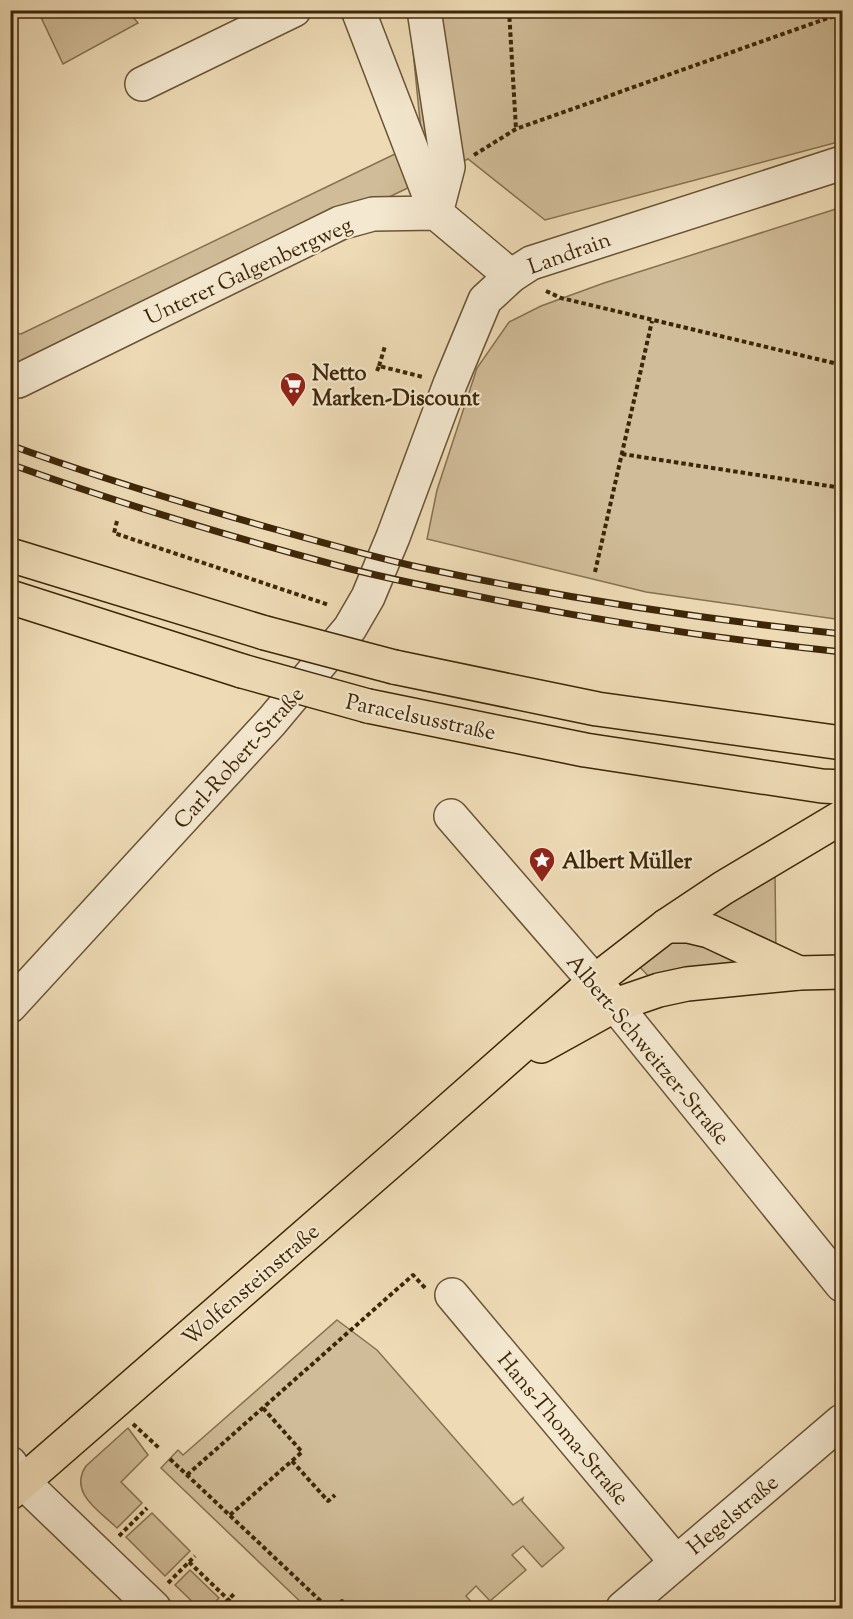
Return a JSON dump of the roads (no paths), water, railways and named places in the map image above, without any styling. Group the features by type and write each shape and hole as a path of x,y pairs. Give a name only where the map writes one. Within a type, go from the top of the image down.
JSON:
{"main road":[{"name":"Paracelsusstraße","path":"10,555 265,633 393,667 597,709 843,743"},
{"name":"Paracelsusstraße","path":"10,597 242,672 368,706 585,750 832,787"},
{"name":"Wolfensteinstraße","path":"15,1479 489,1075 594,981 666,926 723,888 843,817"},
{"name":"Wolfensteinstraße","path":"666,926 688,926 710,931 799,973"},
{"name":"Wolfensteinstraße","path":"489,1075 615,1005 659,990 687,984 799,973 843,972"}],"street":[{"path":"142,84 294,10"},
{"path":"358,10 436,213 523,285"},
{"path":"424,10 448,167 436,213"},
{"name":"Landrain","path":"417,476 450,384 484,300 523,285 531,262 843,163"},
{"name":"Unterer Galgenbergweg","path":"10,380 18,381 340,223 373,214 436,213"},
{"name":"Carl-Robert-Straße","path":"10,1006 272,721 350,628 368,597 417,476"},
{"name":"Albert-Schweitzer-Straße","path":"452,816 615,1005 843,1285"},
{"name":"Hans-Thoma-Straße","path":"452,1295 676,1562"},
{"name":"Hegelstraße","path":"623,1608 843,1421"},
{"path":"15,1479 160,1596"}],"railway":[{"path":"10,445 207,510 418,567 629,606 842,634"},
{"path":"10,464 132,506 215,531 390,578 613,621 842,652"}],"place":[{"name":"Netto Marken-Discount","path":"293,408"},
{"name":"Albert Müller","path":"542,883"}]}
